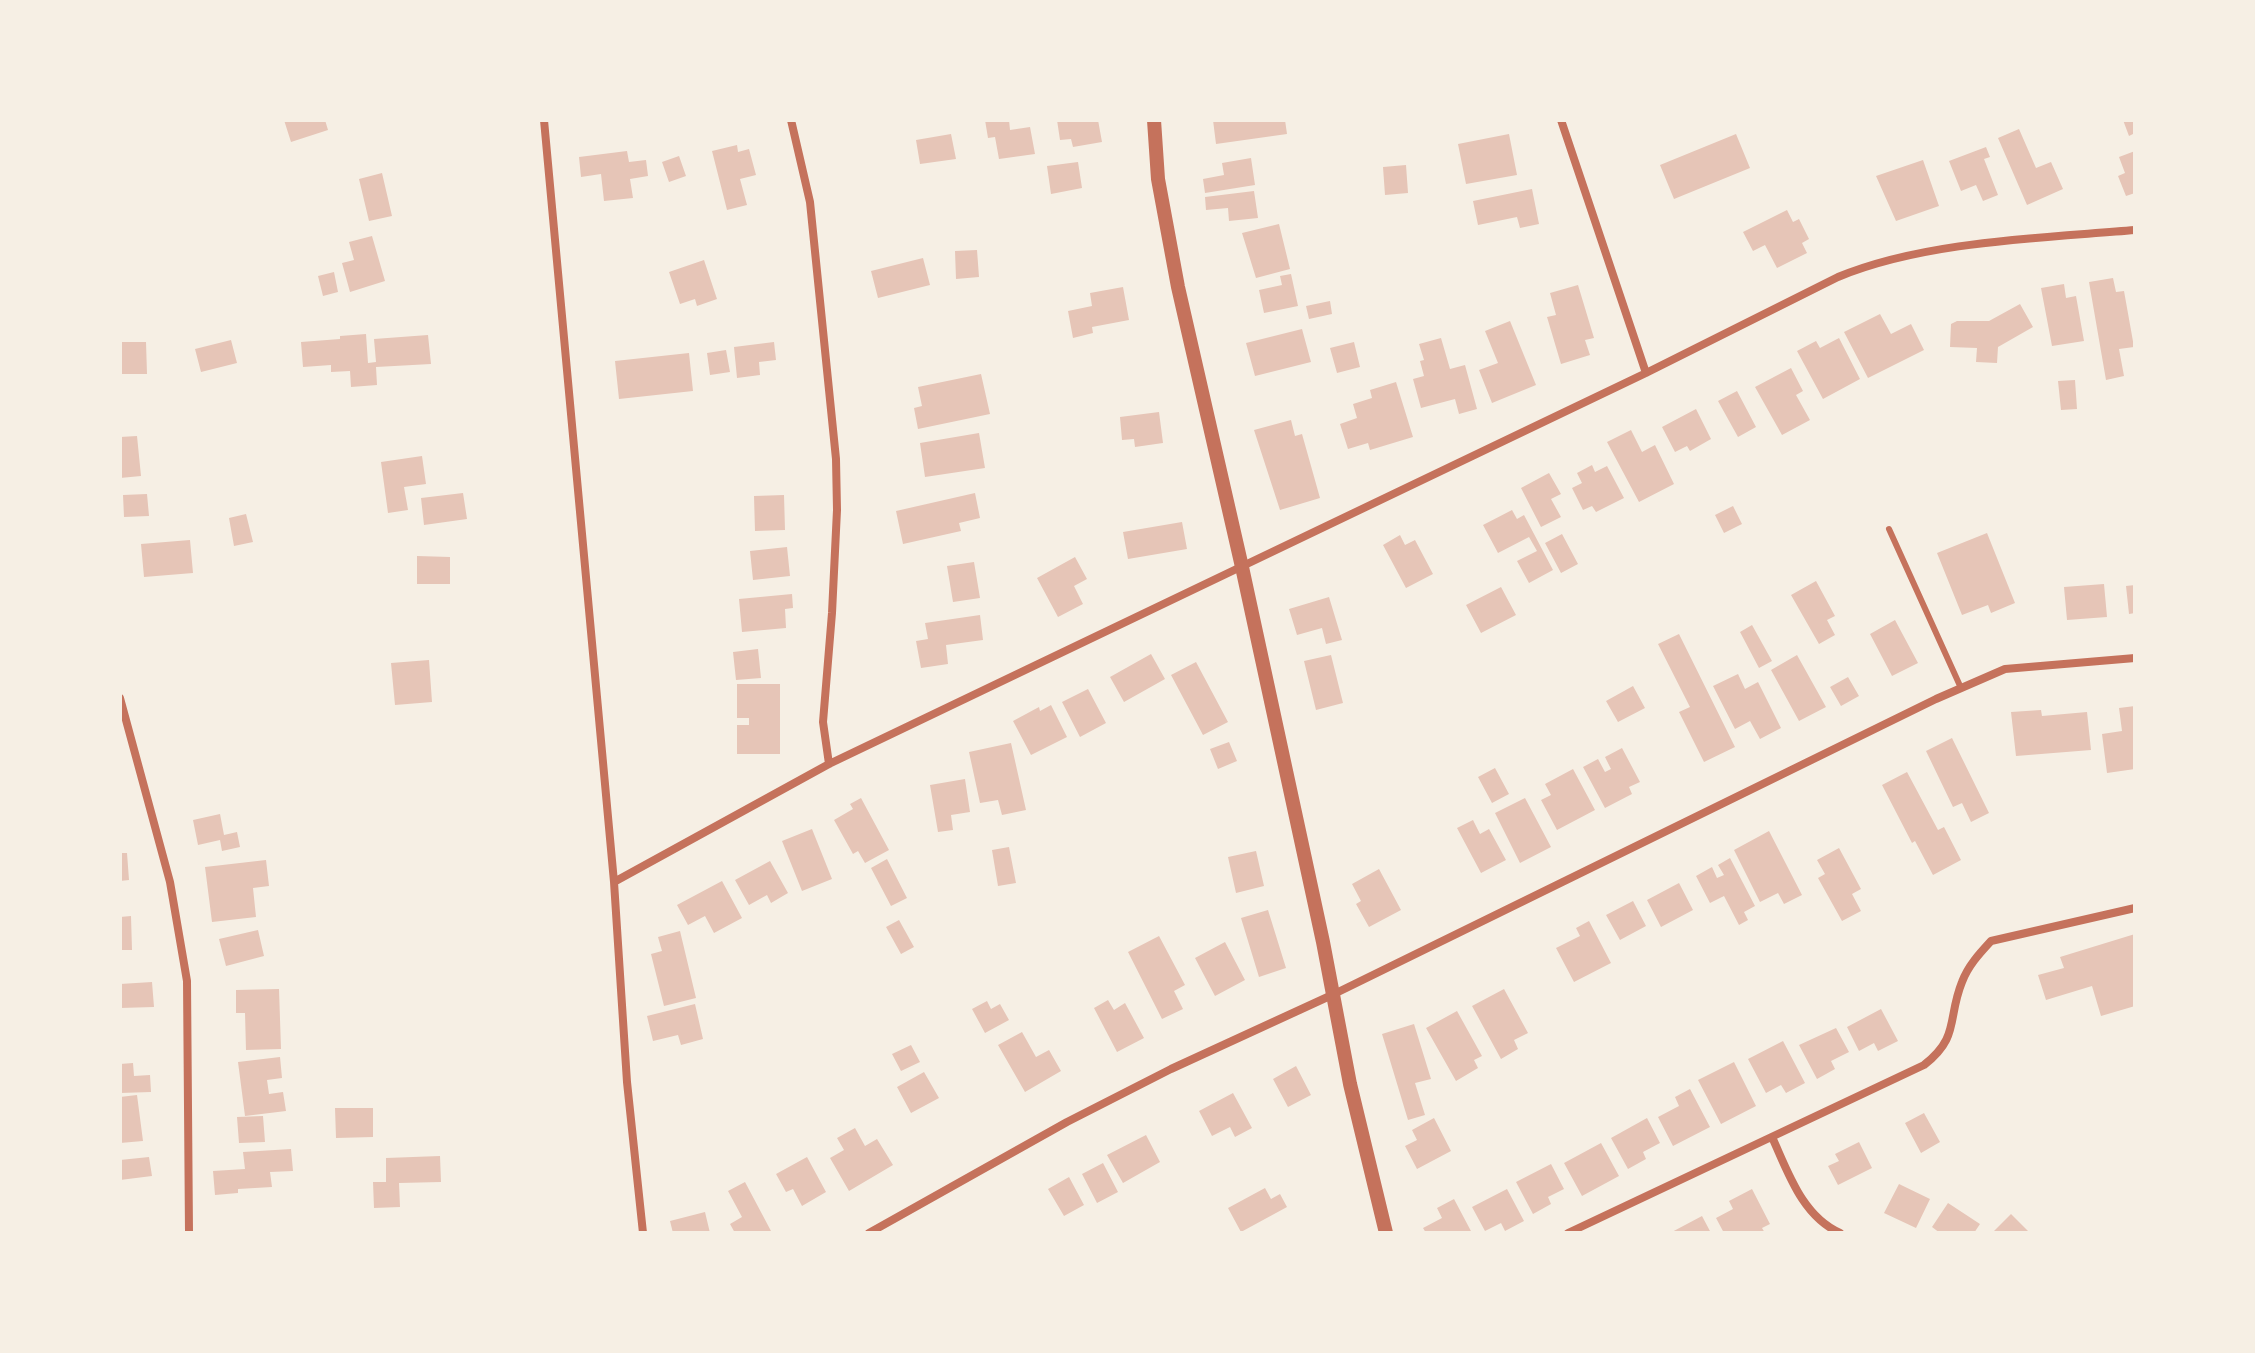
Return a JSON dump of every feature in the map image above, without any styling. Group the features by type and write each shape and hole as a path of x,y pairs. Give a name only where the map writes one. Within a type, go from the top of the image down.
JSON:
{"street":[{"path":"544,120 614,882 627,1082 643,1233"},
{"path":"791,120 810,202 836,459 832,613 823,711 829,764"},
{"path":"1154,120 1158,179 1168,235 1242,567 1350,1084 1386,1233"},
{"path":"1561,120 1646,373"},
{"path":"614,882 829,764 1865,266 1899,257 2010,241 2135,230"},
{"path":"869,1233 1067,1122 1171,1069 1332,995 1961,688 2005,669 2135,658"},
{"path":"120,698 170,882 187,981 189,1233"},
{"path":"1568,1233 1924,1065 1948,1041 1961,984 1975,957 1991,941 2135,908"},
{"path":"1772,1137 1798,1196 1830,1229 1840,1233"}],"lane":[{"path":"1889,529 1961,688"}],"building":[{"path":"284,120 325,120 328,130 291,142"},
{"path":"985,120 1009,120 1010,130 1030,127 1035,154 999,159 995,137 988,138"},
{"path":"1057,120 1098,120 1102,142 1073,147 1071,139 1060,140"},
{"path":"1213,120 1285,120 1287,134 1216,144"},
{"path":"2123,120 2135,120 2135,133 2129,136"},
{"path":"2019,129 2036,168 2051,162 2063,189 2027,205 1998,138"},
{"path":"951,134 956,159 920,164 916,140"},
{"path":"1509,134 1517,175 1466,184 1458,144"},
{"path":"1736,134 1750,168 1674,199 1660,165"},
{"path":"737,145 738,152 749,149 756,175 740,179 747,205 727,210 712,151"},
{"path":"1986,147 1990,157 1984,159 1998,195 1983,201 1976,185 1961,191 1949,161"},
{"path":"627,151 629,162 646,160 648,176 630,179 633,198 604,201 601,174 581,177 579,157"},
{"path":"2135,151 2135,193 2126,196 2118,176 2125,173 2119,157"},
{"path":"679,156 686,176 669,182 662,162"},
{"path":"1251,158 1255,185 1205,193 1203,179 1224,175 1222,163"},
{"path":"1923,160 1939,206 1896,221 1876,176"},
{"path":"1078,162 1082,188 1051,194 1047,166"},
{"path":"1406,165 1408,193 1385,195 1383,167"},
{"path":"382,173 392,216 369,221 359,179"},
{"path":"1532,189 1539,224 1520,228 1517,217 1478,225 1473,201"},
{"path":"1254,191 1258,218 1229,221 1228,208 1206,210 1205,197"},
{"path":"1787,210 1793,222 1799,219 1809,239 1802,243 1807,253 1777,268 1765,245 1753,251 1743,232"},
{"path":"1279,224 1290,269 1256,278 1242,233"},
{"path":"372,236 385,281 350,292 342,263 354,260 349,242"},
{"path":"977,250 979,277 956,279 955,251"},
{"path":"923,258 930,285 878,298 871,271"},
{"path":"704,260 717,299 697,306 695,299 680,304 669,272"},
{"path":"334,272 338,292 323,296 318,276"},
{"path":"1291,274 1298,306 1264,313 1259,290 1282,285 1280,276"},
{"path":"2113,278 2116,292 2124,291 2134,347 2119,349 2124,376 2106,380 2089,282"},
{"path":"2064,284 2066,298 2076,296 2084,341 2052,346 2041,288"},
{"path":"1578,285 1594,338 1585,340 1590,355 1561,364 1547,317 1556,315 1550,293"},
{"path":"1123,287 1129,320 1092,327 1093,333 1073,338 1068,311 1092,306 1090,293"},
{"path":"1330,301 1332,314 1309,319 1306,306"},
{"path":"2020,304 2033,327 1998,347 1997,363 1976,362 1977,348 1950,347 1951,324 1957,321 1989,321"},
{"path":"1880,314 1891,334 1911,324 1924,350 1868,378 1844,332"},
{"path":"1510,321 1536,385 1492,403 1479,370 1498,363 1485,331"},
{"path":"1302,329 1311,362 1255,376 1246,343"},
{"path":"366,334 368,363 376,362 374,339 428,335 431,364 376,367 377,385 351,387 350,371 331,372 331,365 303,367 301,342"},
{"path":"1441,338 1450,369 1465,365 1477,409 1459,414 1455,399 1421,408 1413,379 1424,376 1420,361 1424,360 1419,344"},
{"path":"1839,338 1860,379 1823,399 1797,351 1816,341 1820,348"},
{"path":"231,340 237,363 201,372 195,349"},
{"path":"120,342 146,342 147,374 120,374"},
{"path":"774,342 776,360 759,362 760,375 737,378 734,347"},
{"path":"1354,342 1360,367 1337,373 1330,348"},
{"path":"726,350 730,372 710,375 707,353"},
{"path":"689,353 693,391 619,399 615,361"},
{"path":"1791,368 1803,391 1796,395 1810,420 1782,435 1755,387"},
{"path":"981,374 990,414 918,429 914,408 922,406 918,387"},
{"path":"2075,380 2077,409 2061,410 2058,381"},
{"path":"1396,382 1413,437 1370,450 1368,443 1348,449 1340,424 1357,418 1353,404 1372,398 1370,390"},
{"path":"1737,391 1756,427 1738,437 1718,401"},
{"path":"1696,409 1711,439 1690,451 1687,446 1675,452 1662,427"},
{"path":"1159,412 1163,443 1135,447 1134,439 1122,440 1120,417"},
{"path":"1291,420 1295,436 1302,434 1320,498 1280,510 1254,430"},
{"path":"1631,430 1642,452 1655,445 1674,484 1639,502 1607,442"},
{"path":"979,433 985,468 925,477 920,443"},
{"path":"137,436 141,476 120,478 120,437"},
{"path":"422,456 426,484 404,487 408,510 388,513 381,462"},
{"path":"1592,465 1595,472 1607,466 1624,498 1596,512 1592,506 1583,510 1572,488 1582,483 1577,473"},
{"path":"1549,473 1561,494 1551,499 1561,517 1541,527 1521,488"},
{"path":"463,493 467,519 424,525 421,498"},
{"path":"975,493 980,518 959,523 961,531 903,544 896,511"},
{"path":"147,494 149,516 124,517 123,495"},
{"path":"784,495 785,530 755,531 754,496"},
{"path":"1733,506 1742,524 1724,533 1715,515"},
{"path":"1512,510 1517,519 1524,515 1553,570 1529,583 1517,561 1537,551 1529,537 1498,553 1483,525"},
{"path":"246,514 253,542 234,546 229,518"},
{"path":"1182,522 1187,549 1128,559 1123,532"},
{"path":"1987,533 2015,603 1991,613 1988,605 1962,615 1937,553"},
{"path":"1562,534 1578,564 1561,573 1545,543"},
{"path":"1400,535 1405,545 1415,540 1433,574 1406,588 1383,545"},
{"path":"190,540 193,573 144,577 141,544"},
{"path":"787,547 790,576 753,580 750,551"},
{"path":"417,556 450,557 450,584 417,584"},
{"path":"1075,557 1087,579 1074,586 1083,604 1058,617 1037,578"},
{"path":"974,562 980,598 953,602 947,566"},
{"path":"1816,581 1835,616 1827,620 1835,635 1819,644 1791,595"},
{"path":"2104,584 2107,617 2067,620 2064,587"},
{"path":"2135,585 2135,613 2129,614 2126,586"},
{"path":"1501,587 1516,615 1481,633 1466,605"},
{"path":"792,594 793,608 785,609 786,628 742,632 739,599"},
{"path":"1329,597 1342,640 1326,644 1322,628 1297,635 1289,609"},
{"path":"980,615 983,640 946,645 948,664 921,668 916,641 928,639 925,623"},
{"path":"1895,620 1918,663 1892,676 1870,634"},
{"path":"1752,625 1772,661 1759,668 1740,632"},
{"path":"1679,634 1735,747 1704,762 1679,712 1690,707 1658,644"},
{"path":"758,649 761,678 736,680 733,652"},
{"path":"1151,654 1165,679 1124,702 1110,677"},
{"path":"1331,655 1343,703 1316,710 1304,661"},
{"path":"1797,655 1826,707 1799,721 1771,670"},
{"path":"429,660 432,702 395,705 391,663"},
{"path":"1196,662 1228,722 1203,735 1171,675"},
{"path":"1738,674 1745,689 1758,682 1781,728 1760,739 1750,721 1735,729 1713,686"},
{"path":"1848,677 1859,696 1841,706 1830,687"},
{"path":"737,684 780,684 780,754 737,754 737,725 749,725 749,718 737,718"},
{"path":"1633,686 1645,708 1618,722 1606,701"},
{"path":"1088,689 1106,723 1080,737 1062,702"},
{"path":"1051,705 1067,737 1031,755 1013,721 1039,707 1040,711"},
{"path":"2135,706 2135,769 2107,773 2102,734 2122,731 2119,708"},
{"path":"2041,710 2042,716 2087,712 2091,750 2016,756 2011,712"},
{"path":"1952,738 1989,813 1971,822 1962,803 1953,807 1926,751"},
{"path":"1229,742 1237,761 1218,769 1210,749"},
{"path":"1011,743 1026,810 1002,815 998,800 980,803 969,752"},
{"path":"1622,748 1640,782 1629,787 1632,794 1605,808 1583,767 1598,759 1605,772 1611,769 1605,757"},
{"path":"1495,768 1509,794 1492,803 1478,777"},
{"path":"1573,769 1595,810 1557,830 1541,800 1551,795 1545,784"},
{"path":"1907,772 1938,830 1944,827 1961,860 1933,875 1915,841 1912,843 1882,785"},
{"path":"965,779 970,812 951,815 953,830 938,832 930,785"},
{"path":"861,798 889,850 865,863 858,851 853,854 834,820 853,809 850,804"},
{"path":"1525,798 1551,847 1520,863 1495,813"},
{"path":"220,814 224,835 237,832 240,847 222,851 220,840 198,845 193,820"},
{"path":"1473,820 1480,834 1489,829 1506,860 1481,873 1457,828"},
{"path":"812,829 832,879 802,891 782,841"},
{"path":"1769,831 1802,895 1784,904 1778,893 1760,902 1734,850"},
{"path":"1009,847 1016,883 998,886 992,850"},
{"path":"1839,848 1861,889 1852,894 1861,911 1842,921 1818,878 1825,874 1817,860"},
{"path":"1256,851 1264,886 1236,893 1228,857"},
{"path":"120,853 127,853 129,880 120,881"},
{"path":"1730,858 1755,906 1744,912 1748,920 1739,925 1724,896 1710,903 1696,876 1712,867 1717,878 1724,875 1718,865"},
{"path":"887,859 907,898 891,906 871,868"},
{"path":"266,860 269,886 253,888 256,917 212,922 205,867"},
{"path":"770,861 788,893 771,903 767,895 749,905 735,880"},
{"path":"1379,869 1401,910 1369,927 1356,904 1361,901 1352,884"},
{"path":"722,881 742,918 714,933 705,916 688,925 677,905"},
{"path":"1679,883 1693,910 1661,927 1647,900"},
{"path":"1633,901 1646,926 1620,940 1606,915"},
{"path":"1268,910 1286,968 1259,977 1241,918"},
{"path":"131,916 132,950 120,950 120,917"},
{"path":"899,920 914,947 901,954 886,927"},
{"path":"1589,921 1611,963 1574,982 1556,948 1580,936 1576,928"},
{"path":"258,930 264,956 226,966 219,939"},
{"path":"680,931 696,998 664,1006 651,954 662,951 658,937"},
{"path":"2135,934 2135,1006 2101,1016 2092,986 2046,1000 2038,975 2064,968 2060,957"},
{"path":"1159,936 1185,985 1174,991 1183,1009 1162,1019 1128,952"},
{"path":"1225,942 1245,980 1215,996 1195,958"},
{"path":"152,982 154,1007 120,1008 120,984"},
{"path":"279,989 281,1049 246,1050 245,1013 236,1013 236,990"},
{"path":"1504,989 1528,1033 1514,1040 1518,1049 1501,1059 1472,1006"},
{"path":"1108,1000 1114,1010 1125,1003 1144,1038 1117,1052 1094,1008"},
{"path":"987,1001 991,1009 1000,1004 1009,1020 985,1033 972,1009"},
{"path":"695,1004 703,1039 681,1045 678,1035 653,1041 647,1016"},
{"path":"1881,1009 1898,1041 1878,1051 1874,1043 1859,1051 1847,1027"},
{"path":"1457,1011 1482,1056 1474,1060 1478,1068 1456,1081 1426,1028"},
{"path":"1414,1024 1431,1079 1415,1083 1425,1115 1408,1120 1382,1034"},
{"path":"1836,1028 1849,1052 1831,1061 1835,1069 1817,1079 1799,1045"},
{"path":"1022,1032 1036,1057 1049,1050 1061,1071 1025,1092 998,1045"},
{"path":"1783,1041 1805,1083 1786,1093 1781,1085 1766,1093 1748,1059"},
{"path":"911,1045 920,1062 901,1071 892,1054"},
{"path":"280,1057 282,1078 267,1080 269,1094 283,1092 286,1111 245,1116 238,1062"},
{"path":"1734,1062 1756,1106 1721,1124 1698,1080"},
{"path":"133,1063 134,1076 150,1075 151,1092 120,1093 120,1064"},
{"path":"1296,1066 1311,1095 1288,1107 1273,1079"},
{"path":"924,1072 939,1098 911,1113 897,1087"},
{"path":"1690,1089 1710,1127 1673,1146 1658,1117 1679,1106 1675,1097"},
{"path":"1233,1093 1252,1128 1235,1137 1230,1127 1212,1136 1199,1111"},
{"path":"137,1095 143,1141 120,1143 120,1097"},
{"path":"335,1108 373,1108 373,1137 336,1138"},
{"path":"1924,1113 1940,1142 1921,1153 1905,1123"},
{"path":"263,1116 265,1142 239,1143 237,1117"},
{"path":"1434,1118 1451,1151 1417,1169 1405,1146 1417,1140 1412,1130"},
{"path":"1647,1118 1660,1143 1643,1152 1646,1159 1628,1169 1611,1138"},
{"path":"855,1128 865,1146 877,1139 893,1165 849,1191 830,1158 844,1150 837,1138"},
{"path":"1146,1135 1160,1162 1123,1183 1107,1155"},
{"path":"1859,1142 1872,1168 1838,1185 1828,1166 1839,1161 1835,1154"},
{"path":"1601,1143 1619,1176 1582,1196 1564,1163"},
{"path":"291,1149 293,1171 270,1172 272,1187 238,1189 238,1193 215,1195 213,1171 245,1169 243,1152"},
{"path":"440,1156 441,1182 399,1183 400,1207 374,1208 373,1182 386,1182 386,1158"},
{"path":"149,1157 152,1176 120,1180 120,1160"},
{"path":"807,1157 826,1192 802,1206 793,1189 786,1192 776,1174"},
{"path":"1103,1163 1118,1192 1097,1203 1082,1174"},
{"path":"1551,1164 1564,1189 1548,1197 1551,1204 1533,1214 1516,1182"},
{"path":"1069,1177 1084,1205 1064,1216 1048,1189"},
{"path":"745,1182 771,1231 767,1233 735,1233 730,1224 742,1217 728,1191"},
{"path":"1899,1184 1930,1199 1916,1228 1884,1213"},
{"path":"1265,1188 1271,1199 1280,1194 1287,1207 1241,1232 1228,1208"},
{"path":"1507,1189 1524,1221 1505,1231 1501,1223 1485,1231 1472,1207"},
{"path":"1752,1189 1770,1224 1762,1228 1765,1233 1724,1233 1716,1218 1733,1209 1729,1201"},
{"path":"1454,1199 1472,1233 1426,1233 1423,1228 1442,1218 1437,1208"},
{"path":"1948,1203 1980,1224 1974,1233 1940,1233 1932,1227"},
{"path":"705,1212 710,1233 673,1233 670,1221"},
{"path":"2011,1214 2030,1233 1992,1233"},
{"path":"1702,1216 1711,1233 1670,1233"}]}
